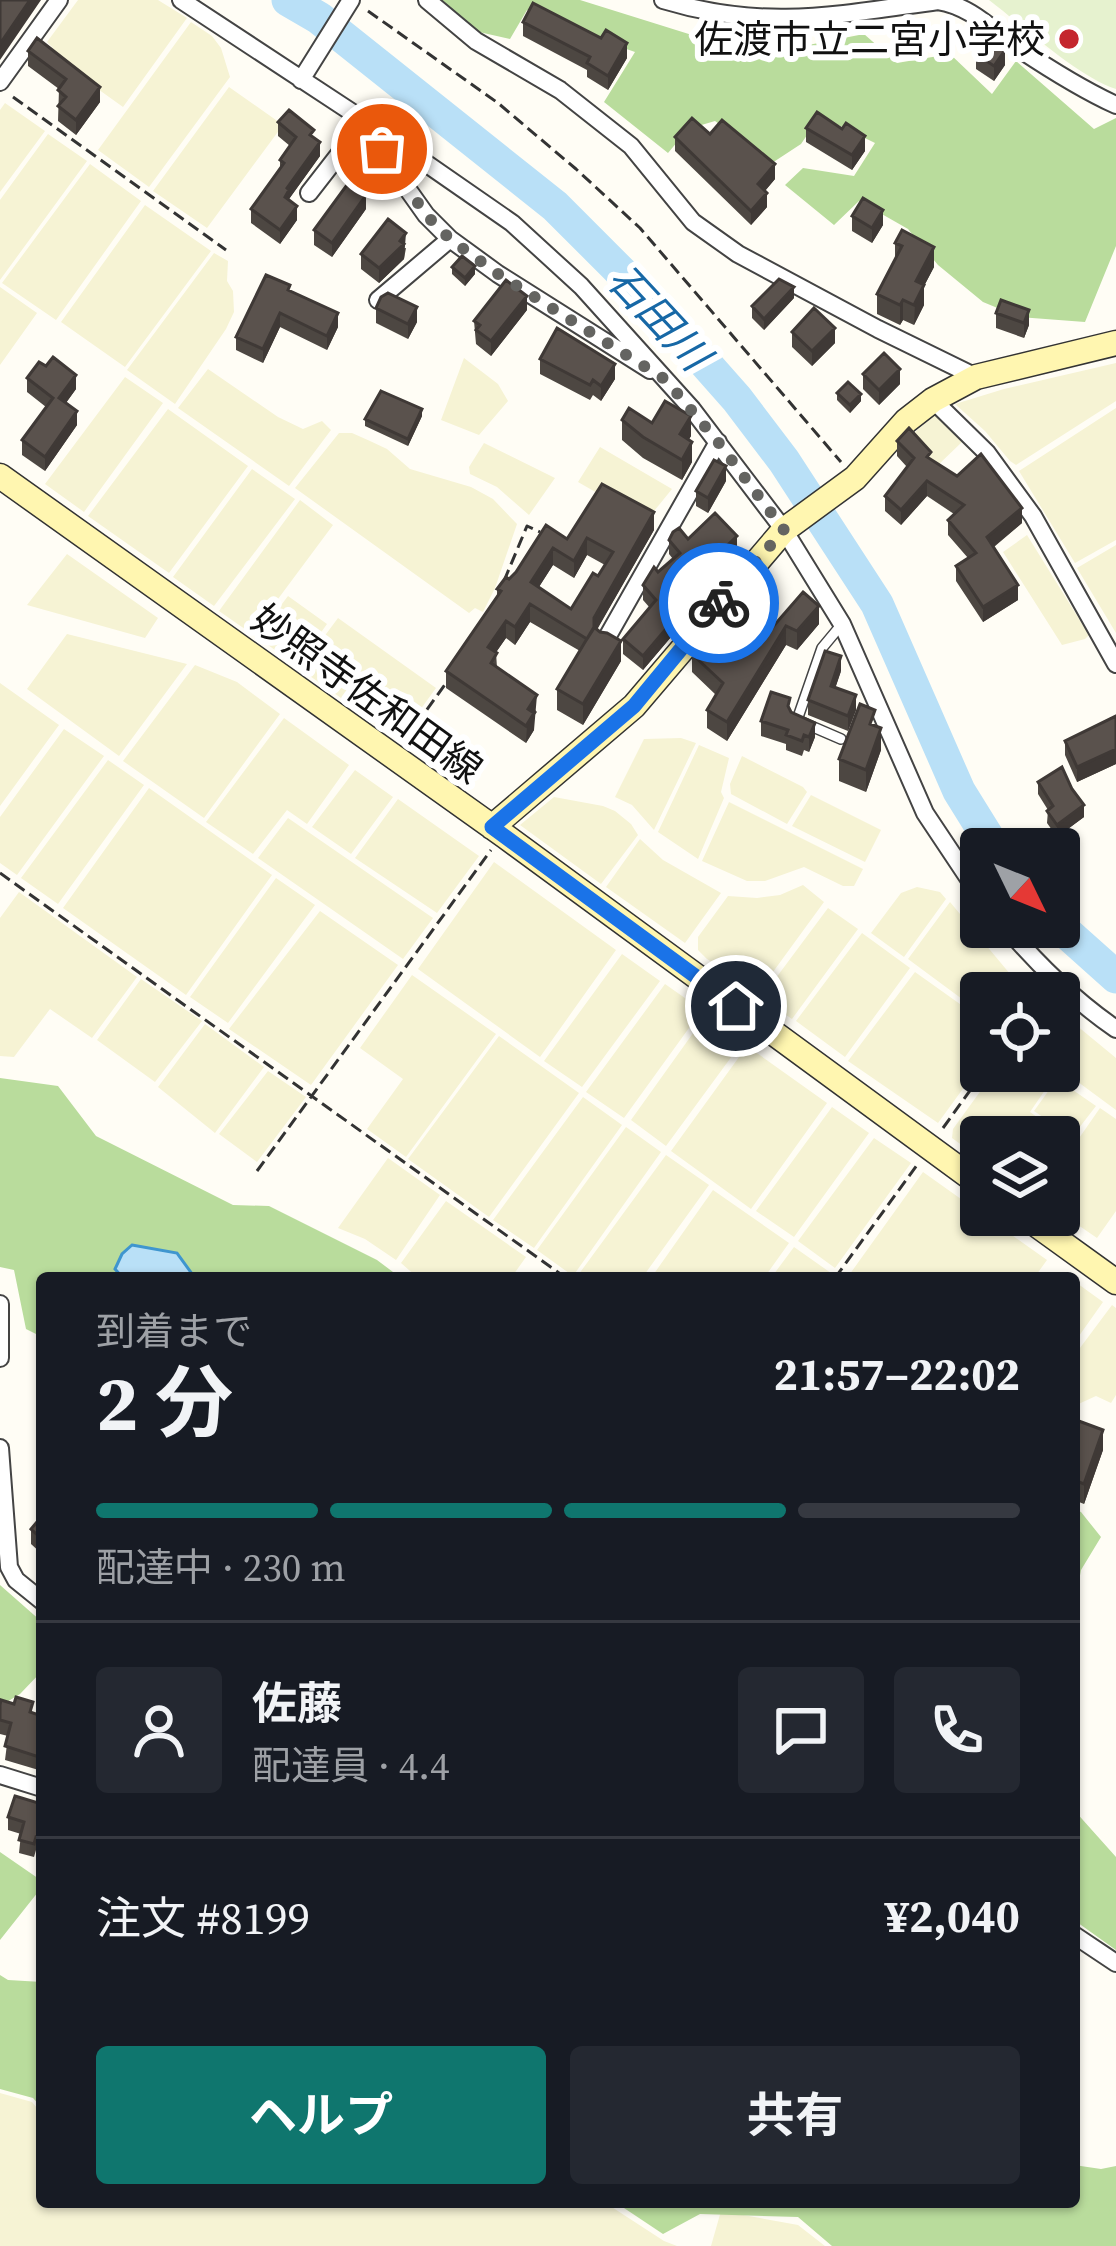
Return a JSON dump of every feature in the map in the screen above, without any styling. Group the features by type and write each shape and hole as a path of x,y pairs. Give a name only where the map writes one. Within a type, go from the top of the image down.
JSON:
{"main road":[{"path":"498,832 634,706 788,526 851,481 906,421 976,377 1116,343"},
{"name":"妙照寺佐和田線","path":"0,476 960,1170"},
{"path":"1051,1236 1116,1282"}],"street":[{"path":"0,84 59,0"},
{"path":"181,0 304,75 512,223 581,286 666,380 788,526 842,623 925,813 960,866"},
{"path":"427,0 476,41 560,90 631,146 692,221 738,254 976,377"},
{"path":"663,0 742,18 775,20 954,3 1021,50 1116,105"},
{"path":"304,75 348,5"},
{"path":"309,193 364,121"},
{"path":"364,121 426,215 450,239 666,380"},
{"path":"378,300 450,239"},
{"path":"934,400 987,453 1033,516 1116,664"},
{"path":"605,641 718,442"},
{"path":"1026,948 1083,1006 1116,1029"},
{"path":"0,1304 0,1358"},
{"path":"0,1448 8,1568 36,1596"},
{"path":"0,1775 36,1786"},
{"path":"1080,1939 1116,1963"}],"lane":[{"path":"841,739 797,720 822,648 842,623"}],"path":[{"path":"370,13 498,103 640,228 851,481"},
{"path":"0,84 226,250"},
{"path":"497,596 527,526 548,536"},
{"path":"394,757 452,674"},
{"path":"257,1172 498,832"},
{"path":"0,873 558,1272"},
{"path":"839,1272 969,1092"}],"shaded area":[{"path":"78,0 158,0 187,18 123,107 49,54 53,48 47,42"},
{"path":"191,22 221,48 230,77 149,187 98,150"},
{"path":"229,87 283,125 207,228 153,191"},
{"path":"5,103 45,131 0,192 0,110"},
{"path":"48,134 87,161 0,280 0,200"},
{"path":"90,164 141,201 56,320 2,283"},
{"path":"145,205 211,251 125,367 61,322"},
{"path":"214,253 228,261 234,312 175,404 127,370"},
{"path":"0,287 37,313 0,365"},
{"path":"464,358 498,384 508,401 479,435 441,420"},
{"path":"1116,363 1116,401 1016,465 955,404 1004,389"},
{"path":"208,369 278,417 303,429 322,421 331,430 289,486 178,408"},
{"path":"125,377 163,403 84,512 45,484"},
{"path":"1116,408 1116,540 1075,563 1019,471"},
{"path":"168,409 248,466 169,573 88,516"},
{"path":"936,414 962,442 936,467 908,438"},
{"path":"339,433 352,433 387,449 410,469 471,487 493,499 517,524 483,612 475,608 469,613 295,488"},
{"path":"484,443 555,478 529,515 497,487 470,474 469,467"},
{"path":"600,447 672,489 646,521 578,482"},
{"path":"252,469 295,499 214,606 173,577"},
{"path":"300,500 333,525 252,634 219,611"},
{"path":"1027,535 1089,635 1085,639 1062,645 1003,552"},
{"path":"1116,545 1116,633 1077,568"},
{"path":"67,554 158,618 145,638 27,605"},
{"path":"288,596 327,624 297,666 257,637"},
{"path":"338,618 436,688 399,739 300,669"},
{"path":"67,634 187,664 119,756 27,689"},
{"path":"195,665 237,682 280,714 204,818 123,761"},
{"path":"0,683 59,725 0,806"},
{"path":"284,718 349,765 307,824 287,810 253,854 206,822"},
{"path":"64,729 104,756 17,875 0,863 0,817"},
{"path":"681,738 696,743 654,830 632,805 615,797 644,739"},
{"path":"699,745 729,758 721,792 724,798 698,859 658,832"},
{"path":"742,756 807,792 787,824 731,794 730,784"},
{"path":"108,760 144,785 58,904 21,878"},
{"path":"355,770 393,797 351,854 312,827"},
{"path":"149,788 272,875 186,995 63,908"},
{"path":"811,795 881,830 865,862 792,826"},
{"path":"554,797 615,811 638,835 601,884 520,825"},
{"path":"398,799 479,856 437,913 355,858"},
{"path":"729,802 863,869 854,886 843,886 804,867 765,881 747,881 702,861"},
{"path":"288,818 433,918 403,959 258,858"},
{"path":"640,839 663,860 721,893 685,943 606,887"},
{"path":"494,862 616,950 540,1057 418,969"},
{"path":"276,878 315,905 228,1023 190,997"},
{"path":"803,885 824,902 762,987 753,989 698,950 698,937 728,896 780,895"},
{"path":"917,887 940,892 946,899 904,957 871,933 901,893"},
{"path":"19,892 137,977 92,1038 50,1009 14,1057 0,1056 0,918"},
{"path":"950,902 960,914 960,948 988,948 1008,972 960,972 960,997 908,959"},
{"path":"828,908 858,929 792,1019 761,998"},
{"path":"320,911 398,965 311,1085 229,1029"},
{"path":"862,933 910,968 845,1057 796,1021"},
{"path":"622,954 660,981 582,1087 544,1061"},
{"path":"915,972 960,1004 961,1092 938,1123 848,1061"},
{"path":"412,975 496,1034 406,1157 367,1129 403,1079 360,1048"},
{"path":"141,979 202,1021 155,1082 97,1040"},
{"path":"665,984 702,1010 624,1118 586,1092"},
{"path":"706,1015 743,1041 666,1146 631,1120"},
{"path":"205,1024 264,1067 215,1133 158,1087"},
{"path":"1080,1028 1116,1058 1116,1110 1080,1083"},
{"path":"499,1036 579,1093 489,1217 408,1159"},
{"path":"747,1046 827,1103 751,1209 671,1151"},
{"path":"268,1071 306,1097 257,1162 219,1134"},
{"path":"980,1092 1044,1092 1030,1112 1036,1116 962,1116"},
{"path":"1048,1092 1076,1092 1096,1106 1080,1127 1080,1116 1041,1116 1034,1111"},
{"path":"583,1097 622,1125 534,1248 493,1220"},
{"path":"832,1107 869,1133 794,1237 756,1211"},
{"path":"1100,1108 1116,1119 1116,1211 1097,1238 1080,1226 1080,1137"},
{"path":"960,1119 960,1144 952,1138"},
{"path":"626,1127 661,1152 576,1272 567,1272 537,1250"},
{"path":"874,1138 911,1163 835,1268 798,1241"},
{"path":"666,1155 709,1185 646,1272 580,1272"},
{"path":"388,1158 440,1195 396,1260 338,1228"},
{"path":"923,1172 960,1198 960,1236 1013,1236 1047,1260 1038,1272 851,1272"},
{"path":"713,1190 789,1243 768,1272 655,1272"},
{"path":"446,1201 526,1257 515,1272 411,1272 401,1263"},
{"path":"794,1247 830,1272 775,1272"},
{"path":"1080,1285 1103,1302 1080,1335"},
{"path":"1112,1305 1116,1308 1116,1395 1111,1403 1096,1396 1080,1403 1080,1348"},
{"path":"0,2093 36,2107 36,2208 613,2208 677,2246 0,2246"},
{"path":"721,2211 798,2225 825,2246 711,2246"}],"green space":[{"path":"442,0 580,0 692,35 778,51 864,34 897,63 950,54 992,94 1016,61 1094,129 1116,118 1116,246 1085,322 1019,317 983,302 938,265 908,229 859,201 834,225 785,185 803,168 854,176 875,143 820,116 801,144 772,163 715,121 688,129 668,153 604,102 635,52 527,10 510,39 479,32"},
{"name":"佐渡市立二宮小学校","path":"989,0 1116,0 1116,89 1068,62"},
{"path":"0,1078 58,1086 96,1136 233,1205 269,1206 393,1272 191,1272 177,1253 132,1245 115,1269 118,1272 36,1272 36,1334 26,1329 14,1270 0,1267"},
{"path":"1080,1512 1101,1537 1080,1576"},
{"path":"0,1585 36,1617 36,1677 0,1706"},
{"path":"1080,1817 1116,1857 1116,1950 1080,1924"},
{"path":"0,1852 36,1877 36,1895 0,1940"},
{"path":"0,1975 36,1982 36,2101 0,2089"},
{"path":"1080,2166 1116,2166 1116,2246 832,2246 798,2217 700,2214 663,2234 624,2208 1080,2208"}],"water":[{"path":"132,1245 177,1253 191,1272 118,1272 122,1254"}],"building":[{"path":"0,0 30,0 0,44"},
{"path":"533,3 601,38 606,30 627,43 608,76 587,63 590,57 523,22"},
{"path":"37,38 100,87 76,120 58,106 66,97 58,90 66,79 28,51"},
{"path":"988,38 1005,50 994,66 976,54"},
{"path":"289,110 314,130 310,135 320,142 287,188 285,197 297,206 280,230 251,209 284,163 280,160 296,137 278,122"},
{"path":"817,112 842,129 846,123 865,136 852,155 806,128"},
{"path":"692,118 710,134 722,120 775,164 758,184 767,193 751,211 675,137"},
{"path":"349,182 366,195 332,243 314,230"},
{"path":"863,198 883,210 872,228 852,216"},
{"path":"388,219 406,233 400,241 404,244 379,268 361,254"},
{"path":"902,230 934,247 916,281 924,285 914,305 903,300 900,305 877,294 902,246 895,243"},
{"path":"462,256 475,266 465,278 452,267"},
{"path":"266,275 338,313 327,336 280,313 263,349 236,337"},
{"path":"779,279 794,287 764,319 752,306"},
{"path":"506,280 527,296 491,341 476,330 480,325 474,321"},
{"path":"388,293 417,307 408,324 376,308"},
{"path":"1001,300 1029,310 1024,323 996,313"},
{"path":"814,308 835,328 812,351 792,332"},
{"path":"557,328 615,364 601,386 540,359"},
{"path":"884,353 900,369 879,390 863,374"},
{"path":"53,357 76,375 59,398 77,411 45,457 22,440 53,398 27,378 39,362 46,366"},
{"path":"848,382 861,394 850,405 837,393"},
{"path":"381,391 422,409 408,439 365,419"},
{"path":"665,401 691,416 680,434 692,442 682,460 622,420 629,408 652,423"},
{"path":"909,428 931,452 927,457 957,476 981,454 1022,508 987,537 1018,585 983,607 956,566 976,553 948,520 964,505 927,481 901,510 885,496 914,458 897,441"},
{"path":"714,460 726,466 708,498 696,491"},
{"path":"602,484 654,512 594,618 587,639 530,604 515,627 506,621 488,647 497,653 491,663 537,695 528,709 534,713 526,726 446,671 501,591 497,589 516,572 546,525 567,539","holes":["587,538 613,552 598,576 593,573 571,609 531,582 553,548 574,561"]},
{"path":"715,513 737,536 680,595 685,601 666,618 671,623 643,656 623,639 656,600 643,585 654,567 658,572 680,553 669,540 673,532 679,528 688,539"},
{"path":"803,592 819,606 797,631 786,626 727,722 707,710 723,683 692,654 704,641 717,653 732,628 758,644"},
{"path":"594,627 621,641 583,704 557,689"},
{"path":"825,651 841,656 831,686 856,695 848,716 808,700"},
{"path":"771,692 790,698 791,712 815,723 809,737 804,735 802,741 786,735 788,730 761,721"},
{"path":"860,704 875,710 870,724 881,728 866,770 839,759"},
{"path":"1116,716 1116,749 1077,767 1065,741"},
{"path":"1062,767 1084,805 1057,825 1047,811 1053,806 1038,782"},
{"path":"1080,1421 1103,1430 1084,1484 1080,1482"},
{"path":"16,1697 33,1702 36,1756 5,1746 11,1723 0,1720 1,1700 14,1704"},
{"path":"15,1796 36,1802 34,1844 19,1840 24,1822 8,1817"}],"waterway":[{"name":"石田川","path":"288,0 319,18 555,206 653,304 737,399 784,461 877,604 959,791 982,828"},
{"name":"石田川","path":"1080,945 1116,977"}],"way so far":[{"path":"382,149 426,215 450,239 666,380 739,468 784,530 719,603"}],"place":[{"name":"佐渡市立二宮小学校","path":"1069,39"}],"route":[{"path":"719,603 634,706 492,827 736,1006"}]}
